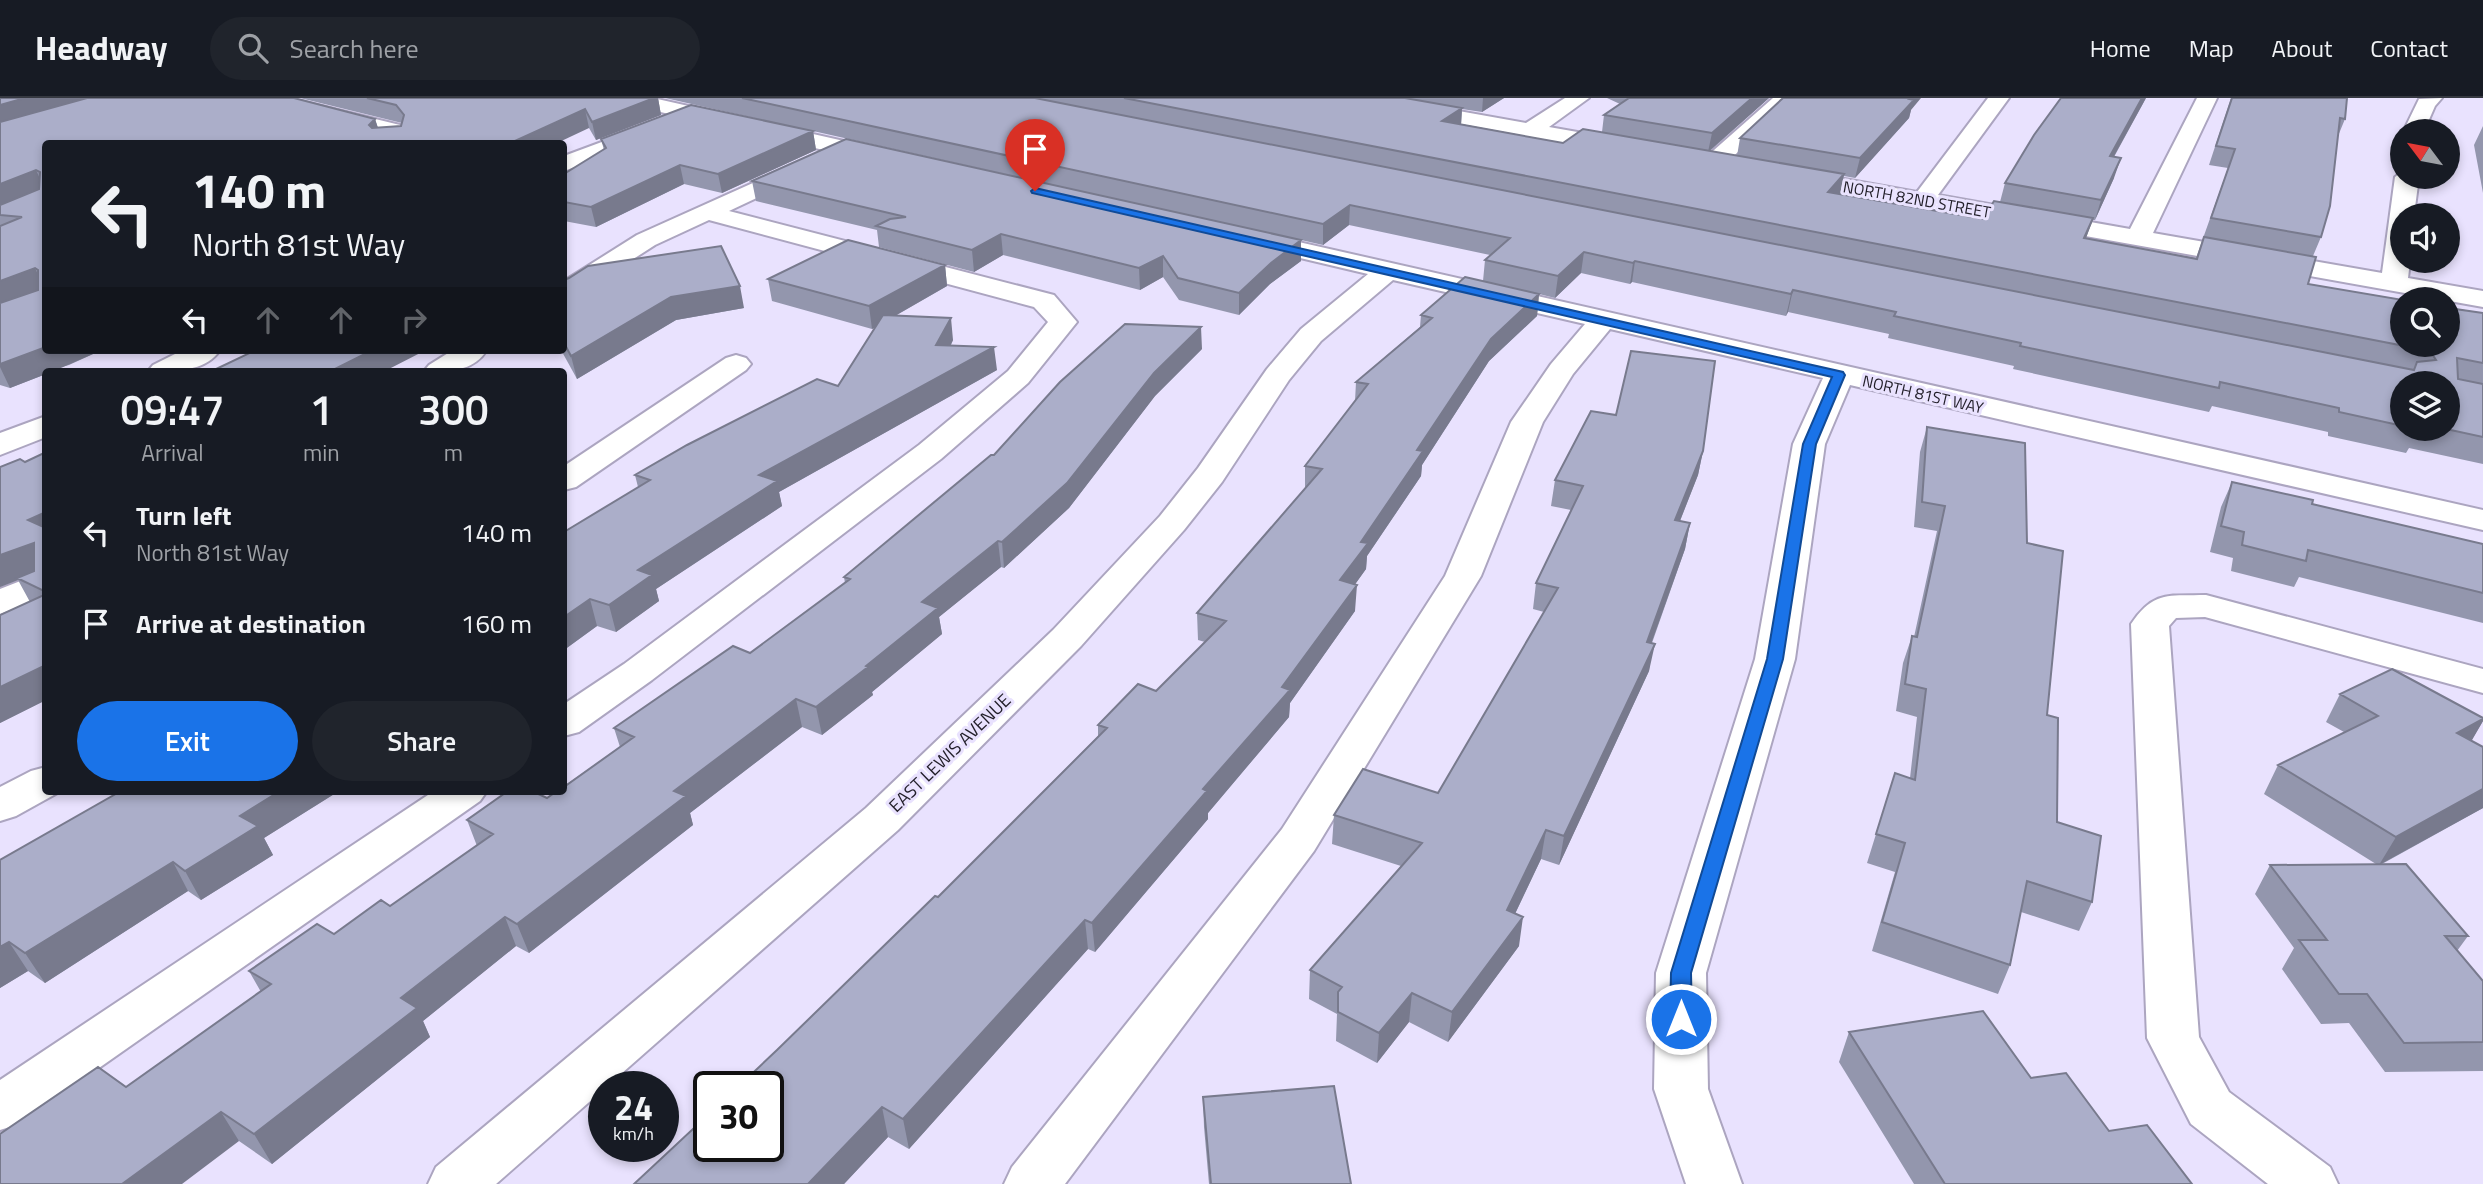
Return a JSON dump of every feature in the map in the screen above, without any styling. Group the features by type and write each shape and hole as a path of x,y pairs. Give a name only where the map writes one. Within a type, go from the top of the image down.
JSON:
{"street":[{"path":"264,98 392,130 397,135 395,140"},
{"path":"626,98 913,163"},
{"path":"1530,130 1579,98"},
{"path":"1713,163 1785,98"},
{"path":"1923,200 1999,98"},
{"path":"2138,238 2207,98"},
{"path":"2419,119 2426,103 2432,98"},
{"path":"1363,99 1648,151"},
{"path":"567,163 728,100"},
{"path":"567,290 646,240 845,148"},
{"path":"1687,158 1740,167"},
{"name":"NORTH 82ND STREET","path":"1767,172 2483,299"},
{"path":"2394,283 2406,189"},
{"path":"567,721 638,672 930,452 1018,377 1063,322 1044,301 706,212"},
{"name":"NORTH 81ST WAY","path":"1226,234 2483,520"},
{"name":"EAST LEWIS AVENUE","path":"456,1184 881,819 1067,638 1172,523 1210,475 1277,375 1311,335 1390,270"},
{"path":"1032,1184 1298,840 1463,576 1527,422 1561,370 1602,321"},
{"path":"169,368 198,354"},
{"path":"444,368 466,354"},
{"path":"567,478 736,364"},
{"path":"1714,1184 1681,1089 1681,973 1775,659 1809,444 1839,375"},
{"path":"0,445 42,427"},
{"path":"0,603 42,584"},
{"path":"2310,1184 2210,1108 2173,1038 2150,624 2166,607 2206,606 2483,681"},
{"path":"0,806 42,783"},
{"path":"0,1108 459,795"}],"building":[{"path":"0,98 25,98 0,105"},
{"path":"87,98 294,98 375,119 369,125 372,128 401,126 404,115 396,105 367,98 654,98 592,122 585,109 517,140 42,140 42,348 0,364 0,303 38,290 38,270 35,268 0,281 0,226 22,217 0,215 0,205 39,189 40,172 36,170 0,184 0,122"},
{"path":"742,98 1035,98 2414,370 2417,362 2436,360 2434,357 2460,357 2460,310 2483,313 2483,363 2457,358 2458,371 2390,371 2390,423 2339,412 2339,408 2220,382 2219,388 2020,346 2021,343 1894,316 1896,312 1793,290 1791,294 1635,261 1633,263 1584,252 1558,276 1485,260 1510,238 1350,205 1323,224"},
{"path":"1124,98 1405,98 1462,108 1442,121 1563,143 1583,129 1844,174 1828,192 1983,219 1994,201 2093,218 2084,238 2197,259 2204,237 2316,257 2308,284 2390,298 2390,343"},
{"path":"1629,98 1752,98 1712,133 1604,115"},
{"path":"1783,98 1914,100 1860,158 1740,138"},
{"path":"2061,98 2142,98 2110,156 2121,158 2101,200 2005,183 2034,135"},
{"path":"2232,98 2347,98 2345,119 2340,118 2330,206 2321,237 2211,218 2235,149 2216,146"},
{"path":"691,105 813,131 718,174 680,165 591,207 567,203 567,172 606,148 601,139"},
{"path":"846,139 1301,240 1239,293 1178,278 1163,256 1139,268 1001,234 972,250 876,226 890,219 906,217 752,181"},
{"path":"848,240 945,265 869,306 768,279"},
{"path":"721,246 740,286 671,297 571,356 567,349 567,279 588,266"},
{"path":"1465,277 1539,294 1491,339 1417,450 1423,451 1361,542 1368,543 1340,580 1357,585 1282,687 1290,690 1203,789 1207,791 1092,923 1085,920 903,1119 882,1107 808,1184 634,1184 658,1162 679,1162 679,1142 693,1129 693,1162 784,1162 784,1071 755,1071 935,896 938,897 1107,728 1098,725 1138,684 1156,691 1226,621 1197,613 1322,469 1305,466 1368,384 1356,382 1432,318 1421,315"},
{"path":"883,315 951,318 936,345 994,347 759,475 777,481 638,570 652,575 609,605 590,599 567,615 567,530 650,480 635,475 687,445 817,379 838,386"},
{"path":"1125,324 1201,327 1154,373 1067,483 1002,542 998,541 922,602 938,608 816,707 796,699 674,791 686,796 517,924 505,917 401,998 417,1008 254,1134 221,1112 122,1184 0,1184 0,1134 98,1067 126,1087 271,984 249,971 317,924 334,934 381,900 390,906 493,834 467,820 502,795 541,795 547,798 551,795 567,795 567,785 634,737 614,728 733,646 750,653 850,579 844,577 994,455 1060,382"},
{"path":"1631,351 1715,361 1703,451 1675,520 1690,523 1647,642 1655,644 1564,836 1546,830 1507,910 1523,917 1452,1012 1412,993 1379,1033 1338,1012 1338,992 1342,987 1310,970 1422,843 1334,815 1363,769 1438,793 1558,588 1536,583 1583,486 1555,480 1591,411 1616,415"},
{"path":"248,354 365,354 337,368 218,368"},
{"path":"2460,379 2483,384 2483,437 2460,432"},
{"path":"1927,427 2025,443 2027,543 2063,551 2047,715 2058,718 2057,822 2101,836 2092,902 2027,881 2010,965 1882,922 1905,843 1876,834 1895,773 1915,780 1926,689 1905,684 1912,636 1917,637 1945,506 1922,502"},
{"path":"42,454 42,514 28,520 42,526 42,590 17,578 34,571 34,543 0,555 0,467 20,459 25,462"},
{"path":"2232,482 2313,500 2312,504 2483,544 2483,593 2308,550 2306,561 2242,545 2244,532 2221,526"},
{"path":"42,596 42,667 0,687 0,615"},
{"path":"2392,669 2483,718 2457,733 2483,747 2483,789 2396,837 2278,765 2378,716 2340,694"},
{"path":"114,795 274,795 240,816 258,826 185,871 173,862 25,953 9,942 0,947 0,860"},
{"path":"2406,864 2468,936 2445,936 2483,981 2483,1042 2404,1043 2367,994 2339,994 2299,940 2327,940 2270,865"},
{"path":"1983,1011 2031,1078 2066,1073 2109,1131 2147,1125 2192,1184 1945,1184 1849,1032"},
{"path":"1334,1086 1351,1184 1211,1184 1203,1097"}],"route":[{"path":"1035,191 1390,270 1839,375 1809,444 1775,659 1681,973 1681,1019"}]}
